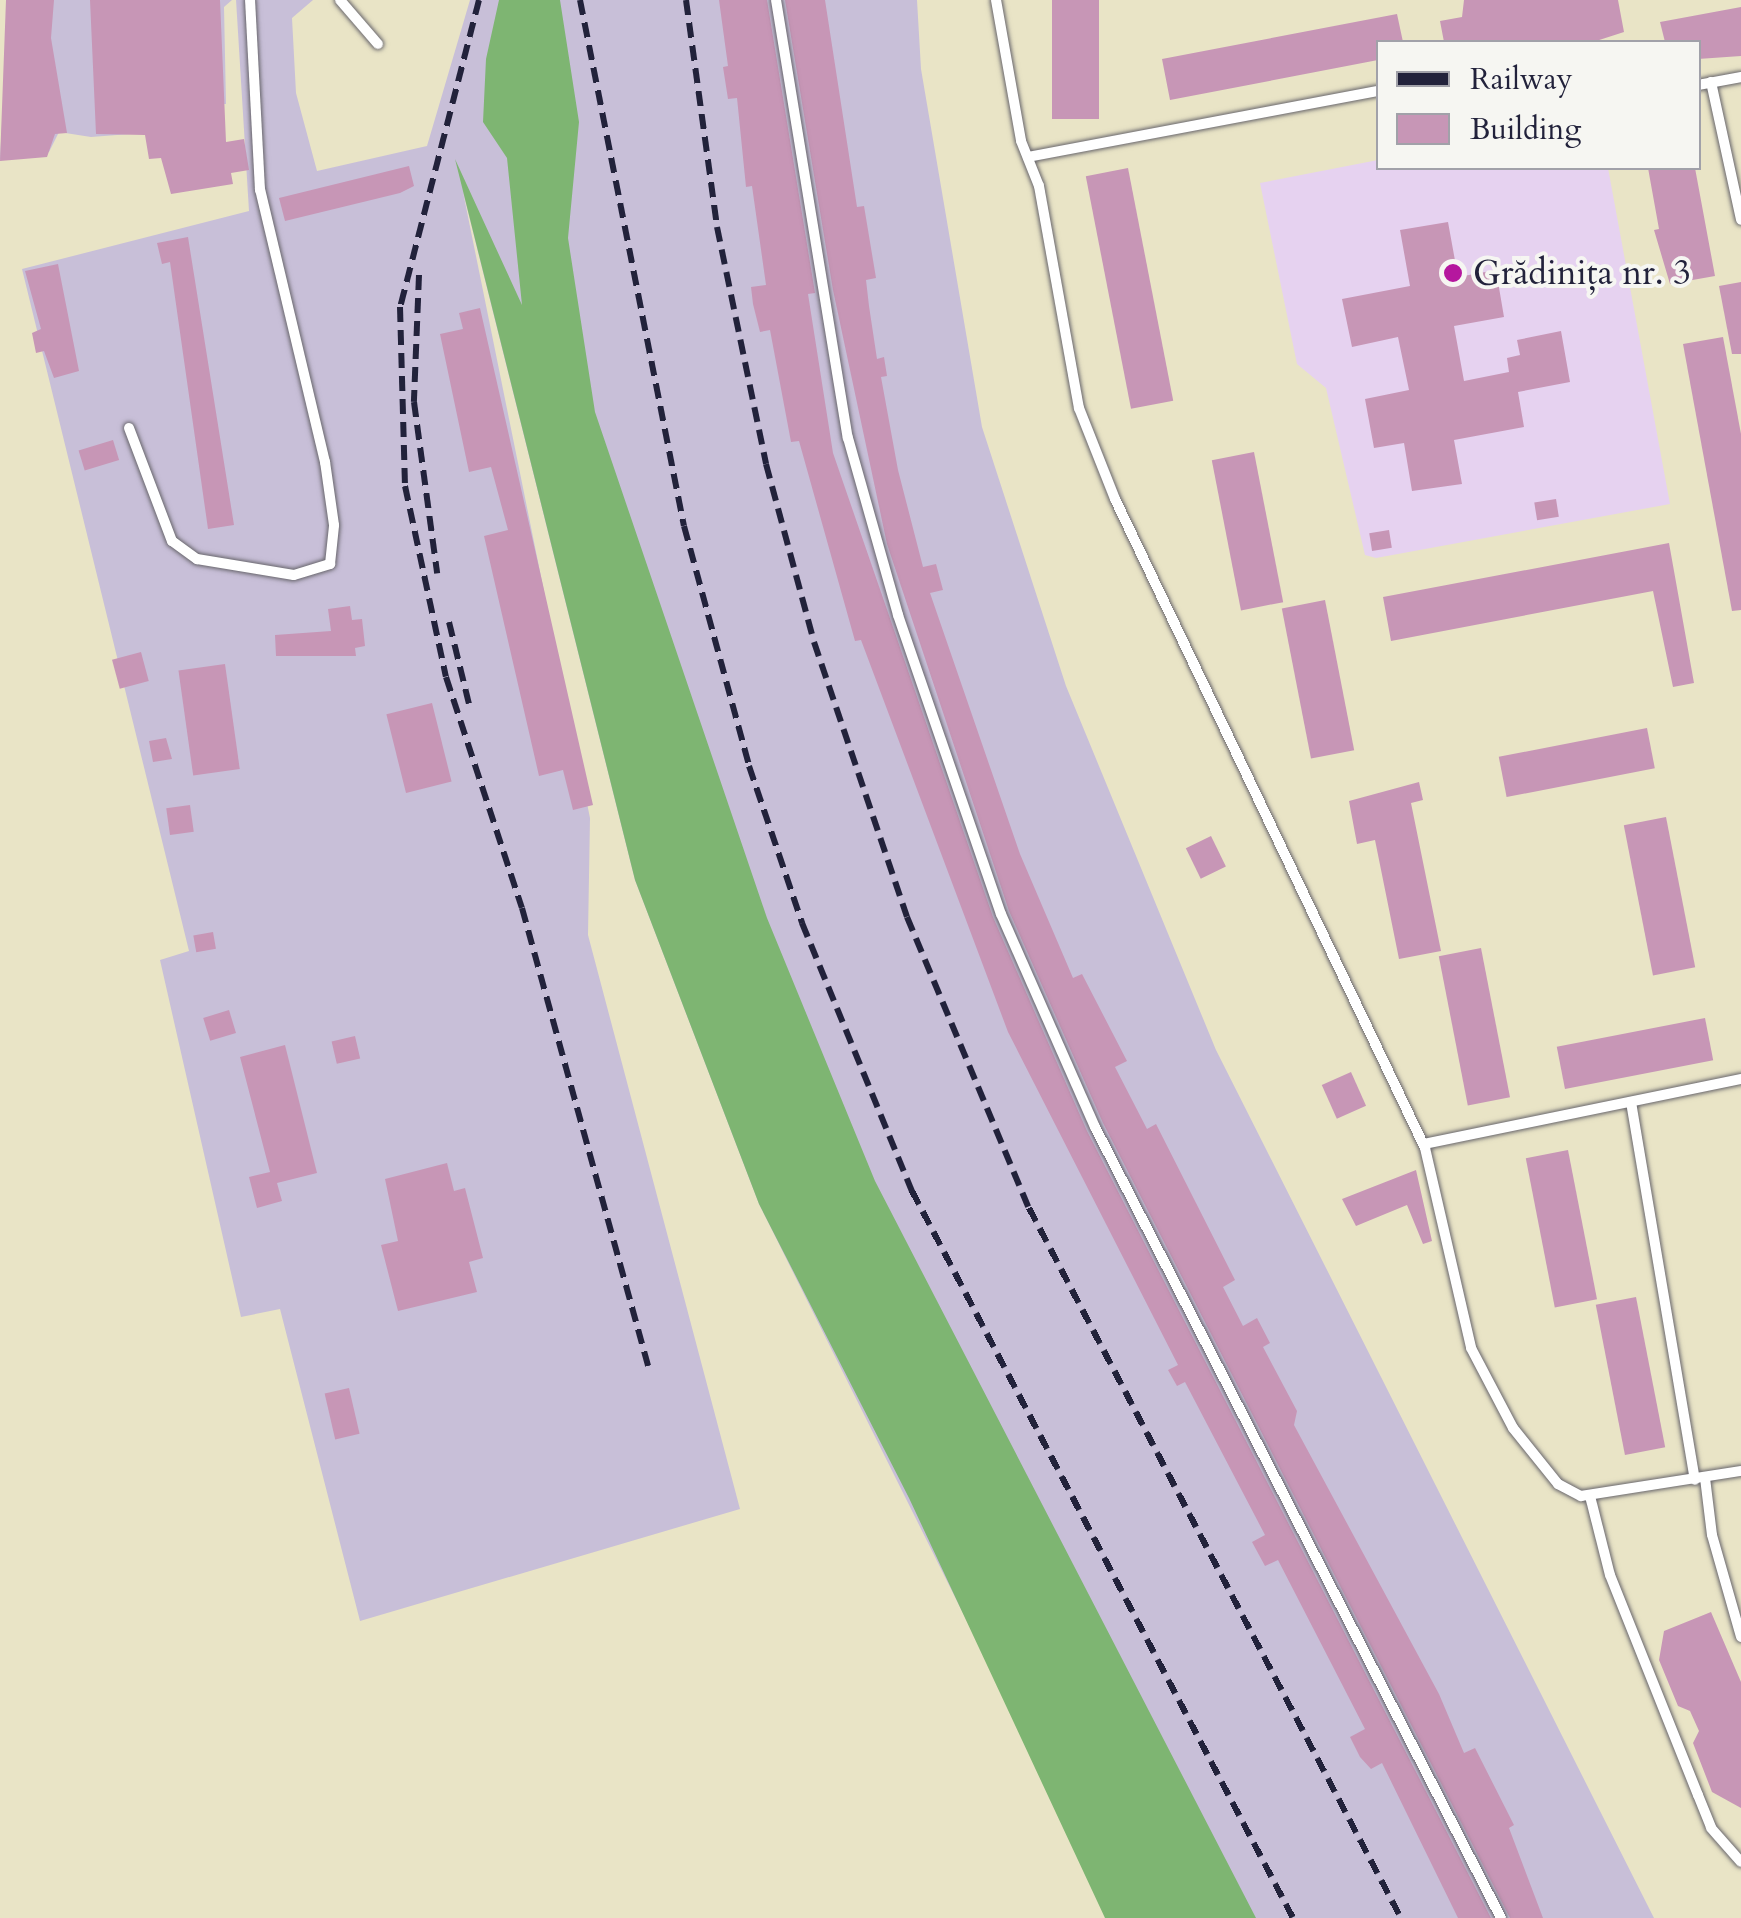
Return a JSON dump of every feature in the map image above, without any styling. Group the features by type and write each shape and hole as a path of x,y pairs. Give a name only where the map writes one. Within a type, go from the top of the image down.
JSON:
{"lane":[{"path":"129,428 172,540 196,559 294,575 330,564 334,525 324,462 260,190 250,0"},
{"path":"340,0 378,44"},
{"path":"776,0 848,438 898,616 1001,914 1095,1127 1501,1918"},
{"path":"996,0 1028,156 1039,186 1078,408 1097,457 1424,1144 1471,1348 1536,1456 1558,1484 1590,1496 1741,1471"},
{"path":"1701,84 1741,77"},
{"path":"1712,82 1735,160 1741,220"},
{"path":"1028,156 1376,90"},
{"path":"1424,1144 1741,1079"},
{"path":"1631,1102 1700,1479 1741,1637"},
{"path":"1590,1496 1610,1575 1711,1828 1741,1862"}],"shaded area":[{"path":"9,0 232,0 224,7 226,104 206,104 182,130 91,137 59,132 49,152 0,159"},
{"path":"236,0 313,0 292,18 296,93 317,171 427,146 470,0 917,0 921,69 982,427 1066,686 1216,1050 1654,1918 1115,1918 759,1204 635,880 463,192 590,818 588,935 740,1509 360,1621 280,1309 241,1317 160,960 189,951 22,269 249,211"},
{"name":"Grădinița nr. 3","path":"1376,160 1376,170 1608,170 1670,504 1376,558 1365,555 1326,388 1297,364 1260,183"}],"green space":[{"path":"499,0 560,0 579,122 568,238 595,412 767,918 875,1181 1256,1918 1105,1918 909,1498 759,1204 635,880 455,159 522,305 507,158 483,122 486,59"}],"building":[{"path":"6,0 54,0 51,38 67,133 55,134 47,157 0,161"},
{"path":"90,0 220,0 226,142 244,139 249,170 231,173 233,184 171,194 161,158 149,159 145,135 96,134"},
{"path":"719,0 767,0 815,293 808,294 833,453 993,917 1087,1131 1491,1918 1458,1918 1382,1763 1371,1769 1360,1757 1350,1737 1365,1729 1278,1560 1265,1566 1252,1542 1265,1535 1185,1382 1177,1386 1168,1370 1178,1365 1008,1032 861,640 855,641 799,441 791,442 770,330 760,332 751,287 766,285 752,186 746,187 737,98 728,99"},
{"path":"785,0 825,0 857,207 864,206 876,278 866,280 877,359 884,357 887,376 881,377 898,470 923,567 936,564 943,590 930,593 1020,854 1073,978 1082,974 1127,1061 1115,1067 1147,1129 1156,1124 1235,1280 1223,1287 1243,1326 1257,1318 1270,1343 1263,1347 1297,1411 1294,1425 1439,1694 1464,1753 1475,1748 1514,1825 1509,1828 1543,1918 1510,1918 1103,1123 1009,911 887,544 833,290"},
{"path":"1052,0 1099,0 1099,119 1052,119"},
{"path":"1464,0 1618,0 1624,32 1599,40 1444,40 1440,21 1462,17"},
{"path":"1741,7 1741,56 1701,59 1701,40 1664,40 1660,22"},
{"path":"1397,14 1403,40 1376,40 1376,60 1170,100 1162,59"},
{"path":"409,166 414,186 400,193 285,221 279,198"},
{"path":"1128,168 1173,401 1131,409 1086,176"},
{"path":"1648,170 1695,170 1715,276 1670,284 1654,230 1659,229"},
{"path":"1448,222 1458,277 1496,270 1504,317 1454,326 1464,381 1509,372 1507,358 1520,355 1517,340 1561,331 1570,382 1518,392 1524,427 1454,440 1462,484 1412,491 1404,443 1374,448 1365,399 1409,390 1398,337 1352,347 1342,299 1410,286 1400,230"},
{"path":"188,237 234,525 208,529 170,262 162,264 157,243"},
{"path":"58,264 79,371 54,378 44,351 36,353 32,333 41,329 25,271"},
{"path":"1741,282 1741,354 1732,354 1719,286"},
{"path":"480,308 593,805 573,810 563,770 539,776 484,536 508,530 491,467 469,472 440,334 463,329 459,313"},
{"path":"1723,337 1741,434 1741,610 1732,611 1683,344"},
{"path":"113,440 119,460 85,471 79,451"},
{"path":"1254,452 1283,602 1241,610 1212,460"},
{"path":"1556,499 1559,517 1537,520 1534,502"},
{"path":"1389,530 1392,548 1372,551 1369,533"},
{"path":"1669,543 1694,683 1673,687 1653,591 1391,641 1383,597"},
{"path":"1325,600 1354,750 1311,759 1282,608"},
{"path":"350,606 352,620 362,619 365,646 355,648 356,656 276,656 275,635 331,631 328,609"},
{"path":"141,652 149,681 120,689 112,660"},
{"path":"225,664 240,769 193,776 178,671"},
{"path":"432,703 452,782 406,793 386,714"},
{"path":"1647,728 1655,768 1507,797 1499,757"},
{"path":"166,738 172,759 153,762 149,741"},
{"path":"1419,782 1423,800 1411,803 1441,951 1399,959 1375,840 1357,844 1349,801"},
{"path":"190,805 194,832 170,835 166,808"},
{"path":"1666,817 1695,967 1653,975 1624,825"},
{"path":"1211,836 1226,867 1201,879 1186,848"},
{"path":"213,932 216,949 196,952 193,935"},
{"path":"1481,948 1510,1097 1468,1105 1439,956"},
{"path":"229,1010 236,1033 210,1041 203,1018"},
{"path":"1705,1018 1713,1060 1565,1089 1557,1047"},
{"path":"355,1036 360,1058 337,1064 332,1041"},
{"path":"285,1045 317,1173 277,1183 282,1201 257,1208 249,1177 270,1172 240,1057"},
{"path":"1351,1072 1366,1106 1337,1119 1322,1085"},
{"path":"1568,1150 1597,1299 1555,1307 1526,1158"},
{"path":"447,1163 454,1191 465,1188 483,1258 469,1262 477,1292 398,1311 381,1245 398,1241 385,1179"},
{"path":"1416,1170 1432,1241 1423,1244 1407,1205 1356,1226 1342,1199"},
{"path":"1636,1297 1665,1447 1625,1455 1596,1305"},
{"path":"349,1388 360,1434 335,1439 325,1394"},
{"path":"1711,1612 1741,1682 1741,1808 1712,1792 1693,1743 1699,1731 1690,1711 1678,1706 1659,1660 1664,1631"}],"railway":[{"path":"479,0 400,307 405,486 446,677 522,908 648,1366"},
{"path":"580,0 684,526 749,766 802,923 912,1191 1293,1918"},
{"path":"686,0 717,227 766,464 814,642 907,917 1029,1208 1401,1918"},
{"path":"419,275 414,402 437,573"},
{"path":"449,622 469,704"}],"place":[{"name":"Grădinița nr. 3","path":"1453,273"}]}
